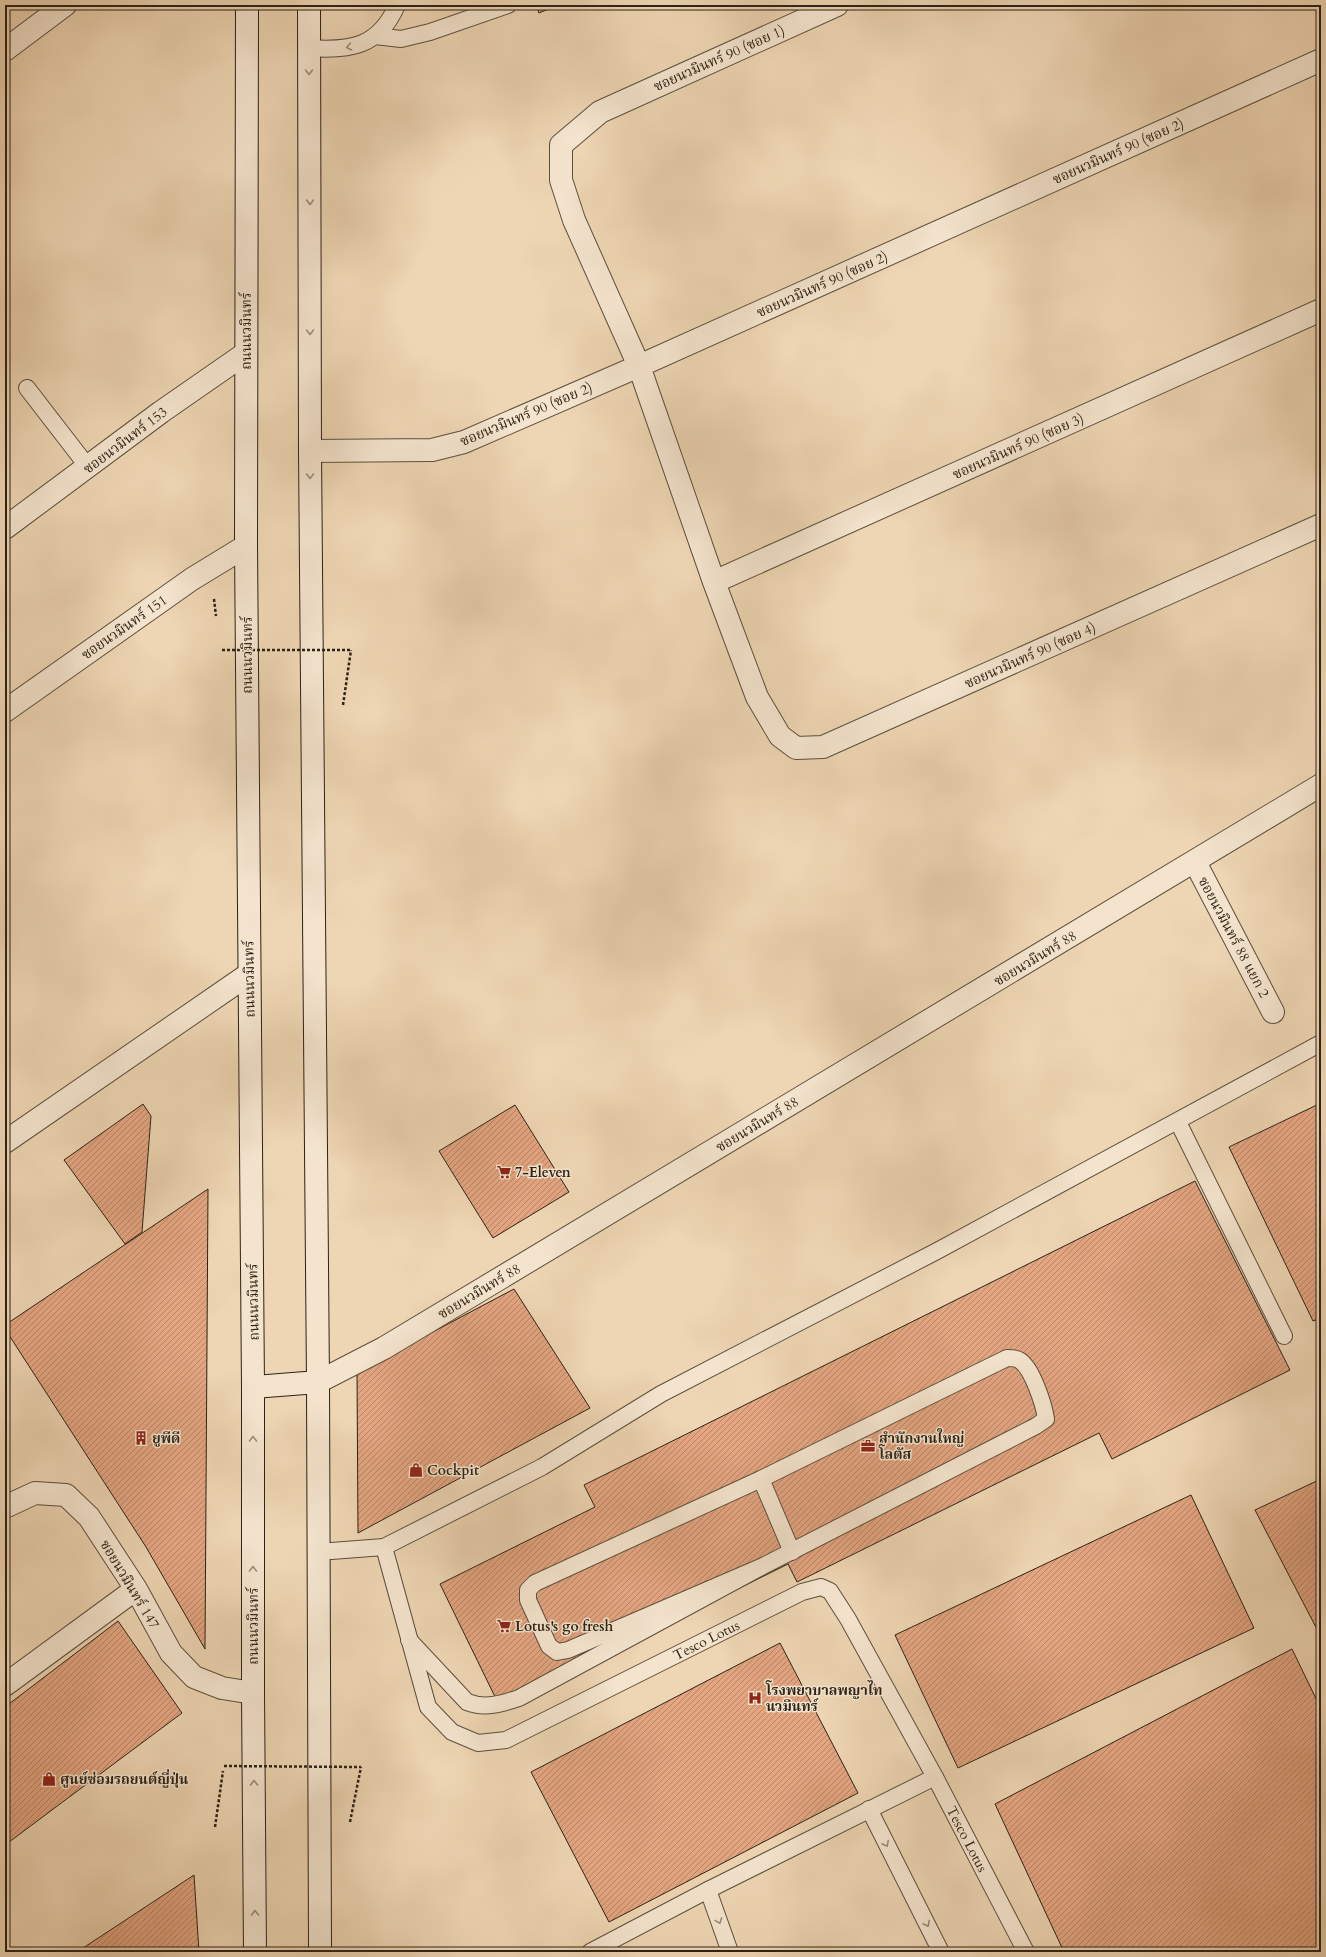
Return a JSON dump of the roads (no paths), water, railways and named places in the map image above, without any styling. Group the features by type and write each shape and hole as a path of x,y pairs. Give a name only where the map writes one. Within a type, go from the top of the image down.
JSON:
{"street":[{"path":"5,50 65,5"},
{"name":"ถนนนวมินทร์","path":"247,5 246,546 253,1386 255,1952"},
{"path":"309,5 310,451 318,1382 320,1952"},
{"name":"ซอยนวมินทร์ 90 (ซอย 1)","path":"639,366 574,220 561,180 561,145 600,112 837,5"},
{"name":"ซอยนวมินทร์ 90 (ซอย 2)","path":"310,451 432,450 464,442 639,366 1321,60"},
{"name":"ซอยนวมินทร์ 90 (ซอย 3)","path":"714,582 1321,310"},
{"name":"ซอยนวมินทร์ 153","path":"5,528 161,412 246,353"},
{"name":"ซอยนวมินทร์ 90 (ซอย 4)","path":"639,366 714,582 757,697 780,736 796,748 823,747 1321,525"},
{"name":"ซอยนวมินทร์ 151","path":"5,711 192,579 246,546"},
{"name":"ซอยนวมินทร์ 88","path":"318,1382 384,1348 1321,785"},
{"name":"ซอยนวมินทร์ 88 แยก 2","path":"1195,862 1273,1012"},
{"path":"5,1142 249,974"},
{"path":"253,1386 318,1382"},
{"name":"ซอยนวมินทร์ 147","path":"5,1507 35,1493 66,1495 89,1517 136,1589 171,1653 194,1677 222,1688 253,1693"},
{"path":"5,1685 136,1589"}],"lane":[{"path":"309,48 335,50 358,45 375,36 389,22 398,5"},
{"path":"375,36 401,39 430,32 508,5"},
{"path":"27,388 88,467"},
{"path":"318,1552 384,1547 542,1467 661,1394 930,1255 1178,1122 1321,1043"},
{"path":"1178,1122 1284,1336"},
{"path":"1007,1358 1019,1360 1027,1367 1044,1406 1046,1419 1036,1426 792,1552 763,1566 568,1650 557,1652 548,1646 528,1600 528,1590 535,1583 761,1479 1007,1358"},
{"path":"761,1479 792,1552"},
{"name":"Tesco Lotus","path":"384,1547 428,1707 452,1732 478,1743 506,1740 802,1592 821,1587 830,1591 848,1619 935,1777 1026,1952"},
{"path":"410,1640 467,1702 478,1706 497,1705 519,1698 763,1566"},
{"path":"590,1952 708,1890 935,1777"},
{"path":"869,1809 941,1952"},
{"path":"708,1890 730,1952"}],"place":[{"name":"7-Eleven","path":"504,1172"},
{"name":"ยูพีดี","path":"141,1438"},
{"name":"สำนักงานใหญ่ โลตัส","path":"868,1446"},
{"name":"Cockpit","path":"416,1470"},
{"name":"Lotus's go fresh","path":"504,1626"},
{"name":"โรงพยาบาลพญาไท นวมินทร์","path":"755,1698"},
{"name":"ศูนย์ซ่อมรถยนต์ญี่ปุ่น","path":"49,1779"}]}
